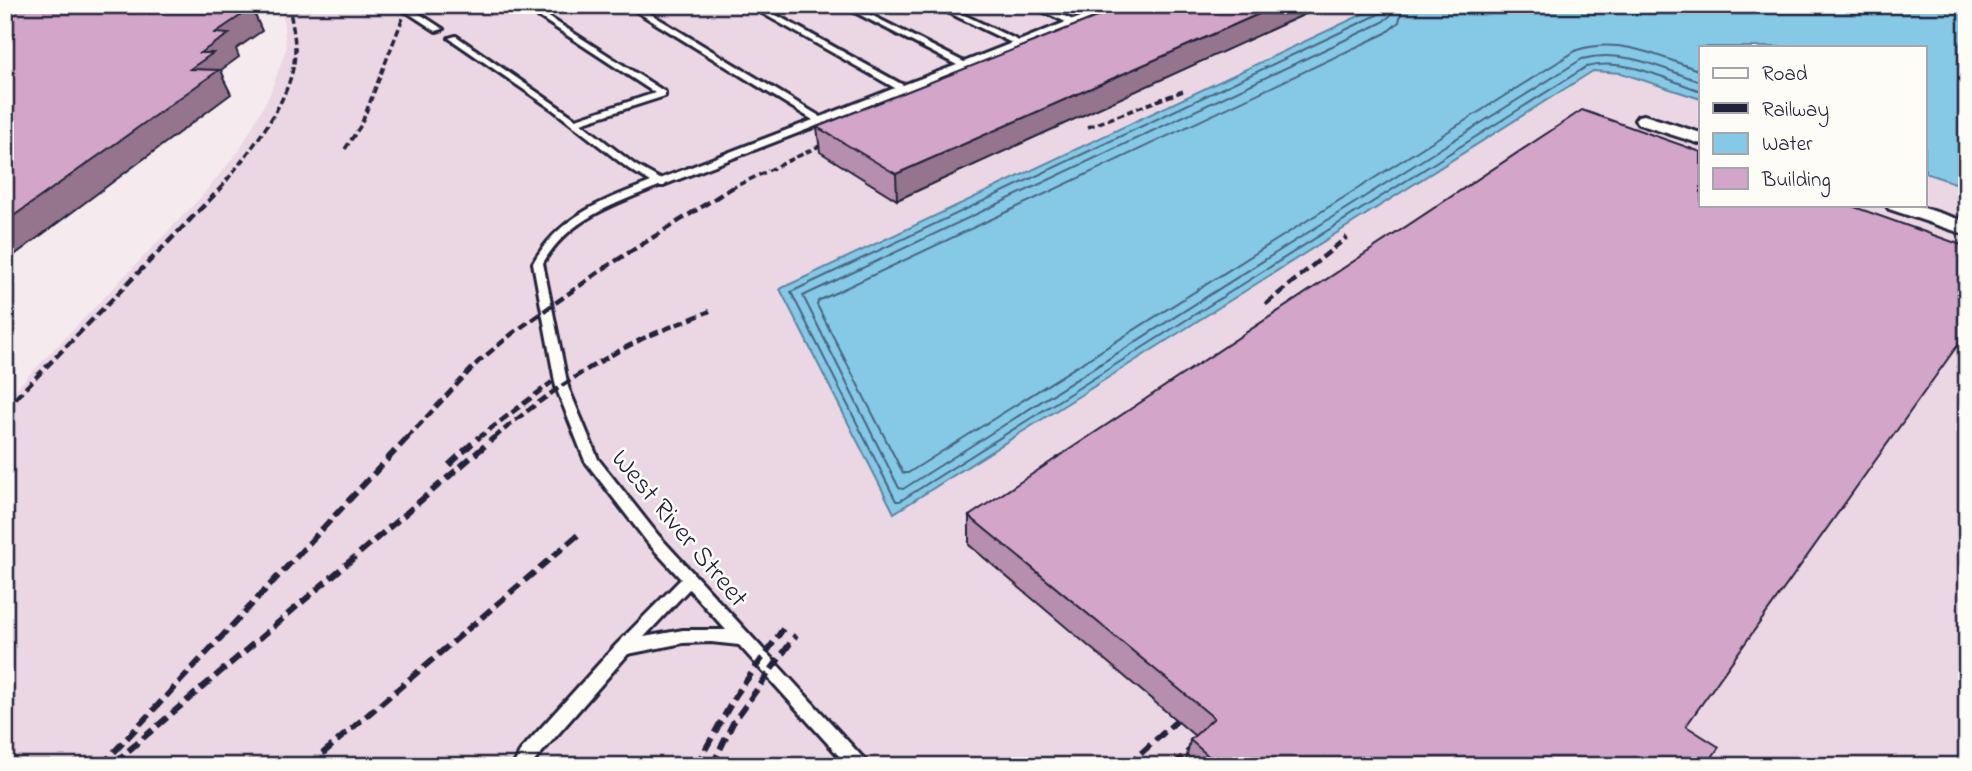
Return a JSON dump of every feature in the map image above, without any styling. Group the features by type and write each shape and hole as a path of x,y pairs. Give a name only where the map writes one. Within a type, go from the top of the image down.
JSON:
{"street":[{"path":"1644,120 1699,138"},
{"path":"1899,206 1967,229"}],"lane":[{"path":"400,5 439,30"},
{"path":"525,5 662,94 575,122"},
{"path":"630,5 821,121"},
{"path":"752,5 903,89"},
{"path":"845,5 964,65"},
{"path":"937,5 1019,44"},
{"path":"1033,5 1074,23"},
{"name":"West River Street","path":"859,766 653,539 592,461 562,387 538,263 546,247 565,227 599,206 1118,5"},
{"path":"453,38 575,122 632,167 661,184"},
{"path":"521,766 527,755 690,579"},
{"path":"622,650 665,636 706,633 744,639"}],"shaded area":[{"path":"282,5 1382,5 780,289 895,513 1595,71 1621,73 1699,98 1699,206 1926,206 1926,173 1967,187 1967,766 5,766 5,400 201,197 239,151 270,94 286,49"}],"water":[{"path":"1382,5 1967,5 1967,187 1926,173 1926,46 1699,46 1699,98 1621,73 1593,71 894,513 780,289"}],"building":[{"path":"5,5 218,5 215,7 252,8 215,33 229,34 200,53 213,53 190,69 219,70 5,222"},
{"path":"1127,5 1279,5 896,174 817,127"},
{"path":"1582,110 1699,151 1699,206 1852,206 1967,247 1967,332 1686,726 1719,747 1706,766 1220,766 1190,740 1214,718 969,516"}],"railway":[{"path":"220,189 269,123 288,86 295,48 289,5"},
{"path":"345,149 361,125 408,5"},
{"path":"1088,127 1183,91"},
{"path":"730,189 836,138"},
{"path":"5,409 222,187"},
{"path":"406,439 478,362 513,333 606,267 733,187"},
{"path":"1266,304 1347,237"},
{"path":"493,439 527,411 601,361 649,336 710,311"},
{"path":"477,439 552,382"},
{"path":"101,766 408,437"},
{"path":"449,465 479,437"},
{"path":"114,763 495,437"},
{"path":"308,766 579,534"},
{"path":"696,766 736,695 783,629"},
{"path":"712,766 733,723 796,635"},
{"path":"1127,766 1192,707"},
{"path":"1173,766 1202,738"}]}
